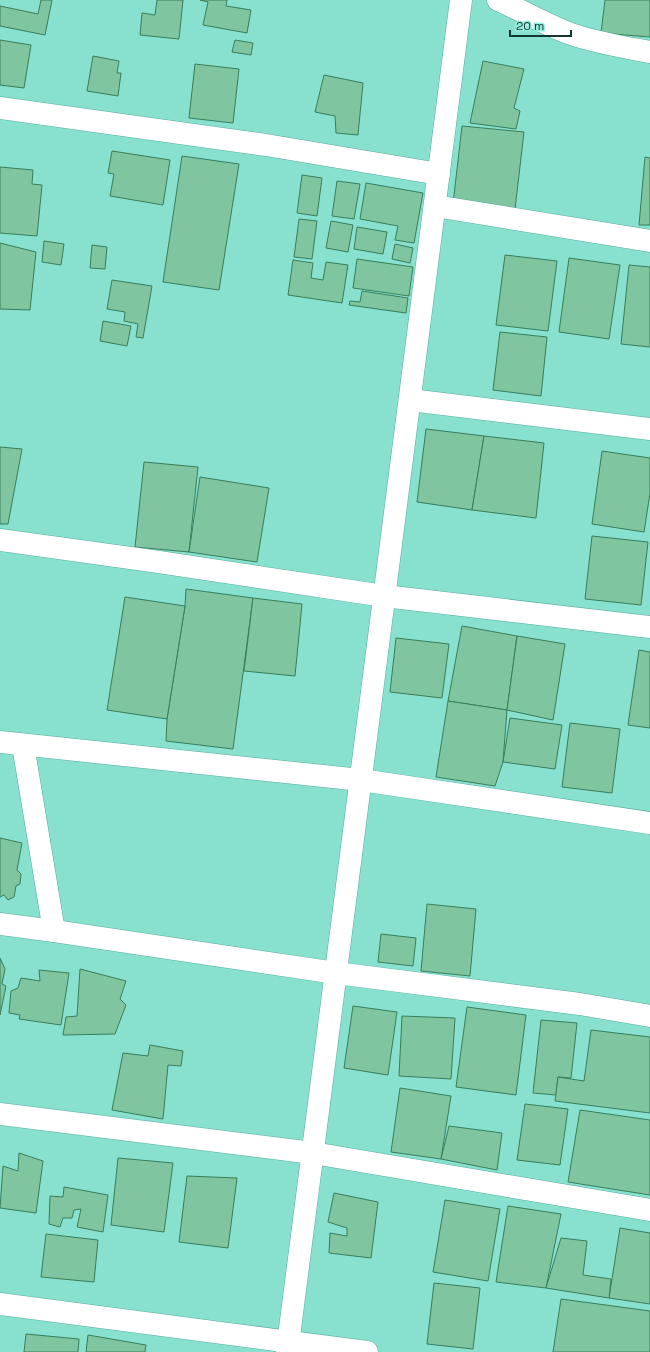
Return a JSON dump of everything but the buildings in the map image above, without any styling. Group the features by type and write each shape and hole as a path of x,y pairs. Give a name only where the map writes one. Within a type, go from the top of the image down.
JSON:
{"street":[{"path":"288,1347 461,0"},
{"path":"498,0 552,26 587,40 650,52"},
{"path":"0,108 266,145 439,174"},
{"path":"434,206 650,241"},
{"path":"410,400 650,429"},
{"path":"0,540 384,596 650,627"},
{"path":"0,742 361,780 650,823"},
{"path":"23,745 54,931"},
{"path":"0,924 336,974 580,1004 650,1016"},
{"path":"0,1114 313,1153 650,1210"},
{"path":"0,1304 288,1347 367,1352"}]}
